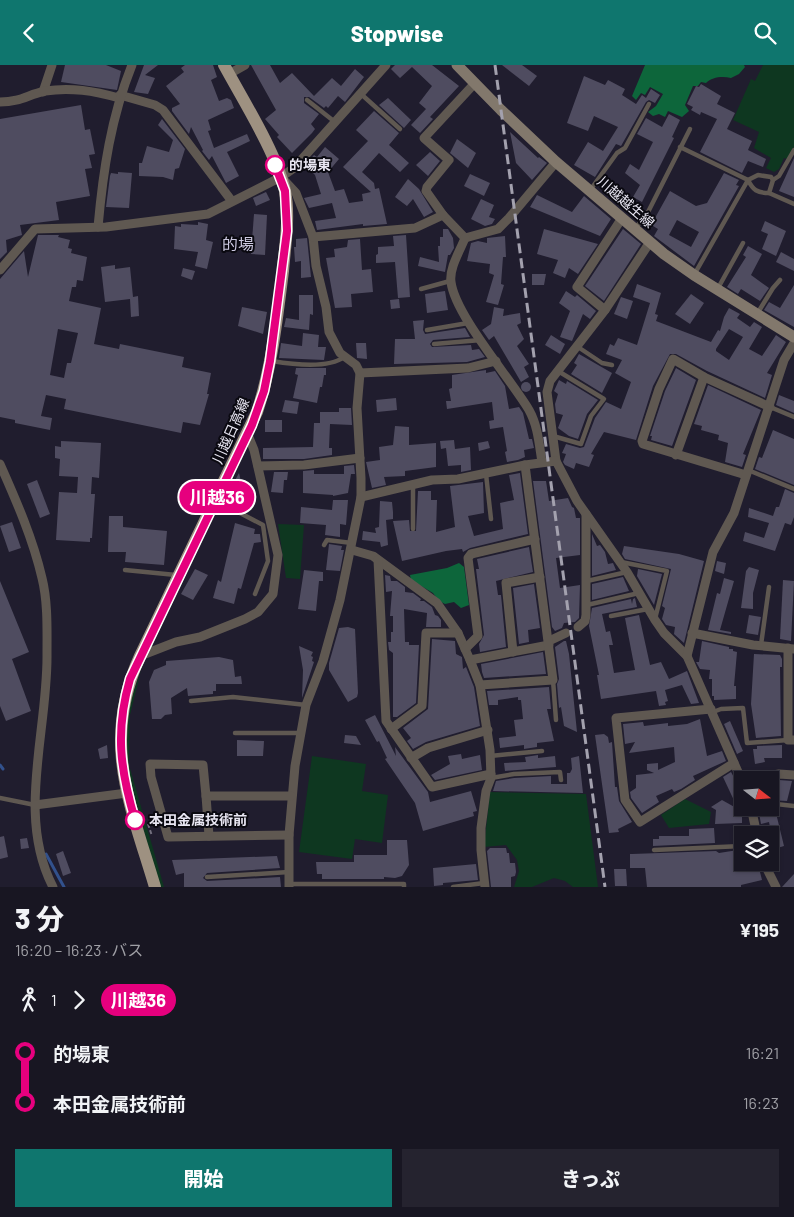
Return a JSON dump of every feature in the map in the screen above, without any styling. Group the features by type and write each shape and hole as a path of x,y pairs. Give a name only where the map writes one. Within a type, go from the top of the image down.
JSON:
{"main road":[{"name":"川越越生線","path":"457,65 556,161 650,242 694,275 794,337"},
{"name":"川越日高線","path":"155,887 127,793 121,759 120,722 128,687 140,656 248,435 264,391 270,361 287,231 287,205 281,177 227,70"}],"street":[{"path":"43,92 52,65"},
{"path":"98,227 105,159 119,97 132,65"},
{"path":"227,70 245,65"},
{"path":"0,270 36,229 98,227 208,214 225,207 231,200 281,177 294,168 386,65"},
{"path":"465,238 430,199 427,187 449,158 424,139 424,136 475,83"},
{"path":"0,102 15,102 43,92 86,89 155,105 163,110 231,200"},
{"path":"465,238 498,229 556,161"},
{"path":"281,177 296,193 313,237 316,266 326,307 329,332 344,357 356,365 360,373 358,408 361,497 352,546 323,661 306,705 291,795 289,886"},
{"path":"313,237 416,228 443,215"},
{"path":"605,310 577,287 622,218"},
{"path":"465,238 454,263 450,281 470,323 534,421 542,462"},
{"path":"650,242 605,310 558,371 547,392 556,461 586,515 620,561 655,620 664,633 687,656 738,771"},
{"path":"687,656 713,552 734,513 784,360 794,343"},
{"path":"747,473 676,455 643,444 642,441 659,389 673,359 704,377 770,407"},
{"path":"360,373 468,369 496,361"},
{"path":"676,455 704,377"},
{"path":"140,656 176,642 220,631 258,612 268,603 275,584 278,555 258,466 248,435"},
{"path":"258,466 313,464 360,458"},
{"path":"361,497 432,479 458,479 525,465 556,461"},
{"path":"0,464 29,538 44,590 47,685 35,805 40,859 53,887"},
{"path":"480,685 553,680 525,465"},
{"path":"578,627 586,618 587,605 586,515"},
{"path":"465,649 478,636 468,558 471,554 535,539"},
{"path":"352,546 378,560 437,603 458,633 480,685 488,730 491,776 486,791 481,828 480,850 484,885"},
{"path":"378,560 386,721 432,787 491,776"},
{"path":"513,652 506,583 540,577"},
{"path":"391,729 422,706 426,633 458,633"},
{"path":"470,660 549,643 566,633"},
{"path":"692,633 753,645 791,649 791,740"},
{"path":"712,711 616,718 625,800 640,823 734,763"},
{"path":"411,758 428,748 488,730"},
{"path":"209,836 203,765 150,763 151,777 168,837 289,835"},
{"path":"779,774 794,775"},
{"path":"35,805 127,793"},
{"path":"206,796 291,795"},
{"path":"766,871 776,887"}],"lane":[{"path":"360,93 400,129"},
{"path":"307,100 334,122"},
{"path":"590,191 617,153 625,148 649,104"},
{"path":"635,229 646,216 690,129"},
{"path":"680,147 748,180 755,191 769,193 794,204"},
{"path":"769,193 773,180 779,176 794,150"},
{"path":"694,275 748,180 758,175 771,177 773,180"},
{"path":"717,290 743,243"},
{"path":"757,315 780,280"},
{"path":"421,289 450,281"},
{"path":"428,330 470,323"},
{"path":"434,344 482,340"},
{"path":"578,347 602,363 612,365"},
{"path":"270,361 312,364 340,360 344,357"},
{"path":"553,436 581,444 591,416 604,399 558,371"},
{"path":"770,407 794,417"},
{"path":"747,473 794,489"},
{"path":"486,474 492,519"},
{"path":"413,484 413,529"},
{"path":"216,501 263,525 268,561 255,594"},
{"path":"324,545 328,539 352,546"},
{"path":"620,561 667,571 655,620"},
{"path":"125,569 179,575"},
{"path":"587,581 627,572"},
{"path":"761,645 769,587"},
{"path":"587,605 639,593"},
{"path":"611,616 649,609"},
{"path":"553,680 556,720"},
{"path":"191,701 232,697 306,705"},
{"path":"712,711 743,708 747,743 791,740"},
{"path":"235,733 302,733"},
{"path":"490,756 542,751"},
{"path":"491,776 560,772 561,780"},
{"path":"0,798 35,805"},
{"path":"779,804 794,806"},
{"path":"654,850 734,846"},
{"path":"208,877 289,873"},
{"path":"289,886 404,885 404,887"},
{"path":"453,887 484,885"}],"green space":[{"path":"645,65 744,65 745,67 739,74 731,78 717,77 706,83 701,82 698,86 693,86 685,105 689,111 682,117 668,111 665,117 659,114 653,116 648,112 656,106 663,94 650,87 645,95 641,93 636,100 632,96"},
{"path":"763,65 794,65 794,147 787,159 784,158 779,169 774,172 766,168 771,158 754,148 759,132 733,120 751,79 755,81"},
{"path":"278,524 304,525 300,579 286,578"},
{"path":"459,563 464,567 469,605 461,608 454,602 445,604 439,601 433,593 411,580 410,575 447,568"},
{"path":"141,670 130,715 129,765 164,887 159,887 127,768 127,711"},
{"path":"312,756 366,764 362,791 388,795 382,843 355,839 352,859 299,852"},
{"path":"490,792 586,794 598,887 573,887 565,881 554,878 532,887 514,887 519,871 517,860 506,845 484,847"},
{"path":"685,799 711,812 709,824 669,828 661,815"}],"building":[{"path":"65,65 106,65 121,71 117,90 61,82"},
{"path":"144,65 158,65 145,75 155,78 148,94 134,92"},
{"path":"185,65 213,65 217,77 211,80 219,101 227,98 231,100 234,108 208,120 211,130 208,131 214,148 247,134 250,141 227,152 239,176 226,183 212,156 209,160 202,151 191,127 189,134 172,111 172,108 180,104 166,86 184,72 181,68"},
{"path":"251,65 270,65 280,83 292,73 314,96 332,78 341,86 355,69 364,77 345,102 338,96 328,108 326,106 324,108 309,97 304,97 304,103 319,114 311,124 315,129 292,153 277,137 279,135 265,119 276,110"},
{"path":"395,65 432,65 459,86 430,117 433,119 420,133 411,125 426,109 419,103 432,86 412,67 400,78 391,69"},
{"path":"502,65 522,65 537,76 529,86"},
{"path":"584,76 605,85 608,80 625,89 622,95 636,104 642,95 646,98 651,89 660,95 655,103 649,100 646,102 621,146 616,144 595,177 574,165 588,142 603,151 618,127 594,116 588,131 567,123"},
{"path":"701,84 721,96 717,104 735,113 727,129 752,141 748,150 766,159 763,167 748,161 742,173 700,152 717,119 701,112 700,115 691,110 693,107 687,104 696,86 699,87"},
{"path":"388,98 411,120 404,128 379,105"},
{"path":"81,105 85,130 90,129 95,154 89,155 92,168 85,169 90,196 56,202 59,220 20,225 22,235 6,240 7,252 0,259 0,119"},
{"path":"374,111 399,133 389,145 409,163 400,172 379,153 362,172 374,183 375,189 379,188 387,224 363,226 363,224 317,230 315,221 336,218 332,203 309,208 304,198 321,194 315,175 307,167 309,165 307,163 314,155 317,157 325,147 339,159 328,172 335,191 344,189 349,203 363,201 362,194 371,192 343,167 368,141 356,130"},
{"path":"669,114 680,120 672,137 674,138 642,202 633,197 640,185 625,173 630,164 639,170 653,142 637,134 646,118 662,127"},
{"path":"162,119 185,149 179,168 175,169 173,180 163,177 139,176 139,163 142,163 147,146 169,152 173,140 158,125"},
{"path":"510,132 538,158 547,163 532,180 516,163"},
{"path":"457,139 476,153 468,168 450,153"},
{"path":"430,152 440,161 428,176 416,165"},
{"path":"794,158 794,197 779,191"},
{"path":"118,172 132,173 129,208 106,207 111,173 118,174"},
{"path":"724,173 739,180 736,185 739,186 694,266 654,236 658,229 648,223 652,216 655,218 670,191 696,206 707,203","holes":["677,220 699,232 691,247 669,235"]},
{"path":"470,174 490,183 484,196 464,186"},
{"path":"408,179 419,189 433,212 424,217 413,199 407,206 395,197"},
{"path":"266,192 270,200 256,206 253,198"},
{"path":"537,195 572,212 584,196 611,219 600,236 530,207"},
{"path":"481,199 494,205 489,217 495,219 492,224 485,226 471,219"},
{"path":"254,214 267,215 265,255 251,254"},
{"path":"765,221 786,231 776,256 762,249 768,234 761,231"},
{"path":"198,222 208,224 206,240 213,242 207,269 195,266 198,252 174,249 175,226 181,227 181,224 198,225"},
{"path":"443,229 448,229 453,238 454,248 450,255 448,255 445,272 418,266 420,257 439,262 438,246 440,246 440,237 443,237"},
{"path":"544,229 598,244 578,274 569,268 565,278 553,273 558,260 537,254"},
{"path":"623,229 641,244 604,301 585,286"},
{"path":"38,235 59,235 58,237 70,240 68,248 72,249 71,253 87,257 83,281 77,280 76,287 72,287 69,301 101,308 94,344 119,349 120,344 184,357 182,367 211,373 207,394 209,394 200,425 183,422 181,433 64,409 66,399 46,395 41,416 52,418 50,430 15,423 15,420 0,417 0,279 24,251 28,277","holes":["58,329 78,333 71,363 67,363 64,378 50,375"]},
{"path":"406,235 410,297 398,298 395,262 376,263 376,255 378,254 378,247 394,246 393,236"},
{"path":"505,236 506,257 503,257 501,284 504,285 498,305 486,302 494,275 489,273 490,264 467,261 471,243 478,241 487,243 487,238"},
{"path":"307,238 311,277 301,278 301,261 295,262 294,247 296,247 296,239"},
{"path":"360,239 362,270 371,269 373,292 351,294 352,307 335,308 326,258 335,257 334,249 347,247 348,240"},
{"path":"748,246 762,254 751,275 769,288 760,301 741,289 738,294 727,287 746,257 743,255"},
{"path":"781,252 794,259 794,271 776,262"},
{"path":"115,265 115,269 130,267 133,297 138,296 139,316 131,317 130,299 105,302 101,267"},
{"path":"183,268 195,271 192,280 181,276"},
{"path":"532,274 546,274 544,285 532,285"},
{"path":"637,284 661,293 655,314 658,315 656,321 711,342 718,330 720,331 729,308 740,314 737,318 750,327 754,322 762,327 749,349 762,356 776,335 786,342 767,373 772,375 765,398 707,371 676,354 670,354 653,386 636,440 604,432 591,454 594,455 589,467 576,463 574,469 563,462 566,454 562,453 566,444 580,448 584,447 595,418 606,402 621,409 631,382 615,373 622,360 606,354 610,344 614,346 618,338 637,345 650,303 633,297","holes":["729,329 743,337 729,360 716,351"]},
{"path":"794,285 794,327 764,310 769,302 780,308"},
{"path":"445,291 448,310 427,313 425,294"},
{"path":"566,291 575,297 577,295 596,311 590,319 583,314 572,341 560,337 570,311 559,303"},
{"path":"691,294 704,303 690,324 675,314"},
{"path":"299,295 313,295 313,315 310,314 309,330 284,327 286,318 299,320"},
{"path":"621,297 633,301 627,319 614,314"},
{"path":"399,299 400,308 391,309 390,300"},
{"path":"242,307 267,312 263,334 238,326"},
{"path":"494,307 504,309 503,316 520,313 521,323 517,325 524,339 517,346 529,364 524,367 529,377 521,382 494,336 489,340 482,330 491,324"},
{"path":"424,320 423,330 425,334 465,328 470,337 433,340 430,344 432,347 471,345 472,350 479,349 485,357 467,362 394,364 395,339 415,339 413,321"},
{"path":"303,333 319,335 318,347 326,347 324,360 279,358 281,343 302,346"},
{"path":"551,335 565,344 560,354 545,345"},
{"path":"356,343 366,343 367,359 357,358"},
{"path":"579,354 612,373 602,393 571,374 577,365 574,363"},
{"path":"296,368 326,368 326,375 324,375 322,387 320,387 317,403 293,398 298,375 295,374"},
{"path":"676,368 696,380 672,446 651,440 652,436 650,436 665,391"},
{"path":"486,370 486,373 495,371 505,386 509,409 519,407 523,413 529,439 532,439 534,448 524,450 525,457 518,460 507,462 503,427 490,429 489,421 494,420 492,402 447,409 446,401 451,401 449,389 452,388 452,375"},
{"path":"559,380 566,384 567,381 598,400 587,414 578,439 569,436 558,428 563,415 556,413 555,404 558,394 554,391"},
{"path":"524,382 528,382 531,387 530,391 524,392 521,389 521,385"},
{"path":"708,385 761,410 743,454 746,455 742,467 725,462 728,443 718,440 719,435 701,430 702,426 694,424"},
{"path":"779,395 794,401 794,413 776,405"},
{"path":"396,398 397,410 377,412 376,400"},
{"path":"285,400 299,402 297,414 282,412"},
{"path":"339,408 351,408 352,425 330,424 329,448 332,448 332,455 304,459 263,459 263,448 313,447 314,423 320,423 320,412 339,412"},
{"path":"265,420 282,420 282,432 265,432"},
{"path":"395,426 409,427 409,445 436,443 436,467 405,471 405,476 384,477 386,485 372,488 366,462 380,460 379,447 393,445"},
{"path":"773,430 794,439 794,485 755,469 759,457 762,458"},
{"path":"454,440 455,449 470,447 471,470 461,472 461,465 448,466 446,448 441,449 440,441"},
{"path":"61,441 101,443 99,478 92,477 91,494 95,494 92,538 90,538 90,542 56,540 59,492 77,493 78,477 59,476 60,459 55,458 55,446 61,447"},
{"path":"488,441 490,448 479,451 478,443"},
{"path":"354,465 355,474 351,474 348,493 333,496 303,493 303,471 314,470 314,474 344,474 344,466"},
{"path":"274,472 288,472 287,480 284,480 283,493 271,492"},
{"path":"239,473 243,490 233,493 231,488"},
{"path":"520,473 528,534 470,548 463,552 462,549 446,551 402,561 393,521 409,520 410,531 416,531 418,491 431,491 431,500 437,500 436,532 455,527 450,486 483,482 484,513 468,516 474,536 503,529 500,503 514,500 509,475"},
{"path":"37,480 50,514 40,518 27,484"},
{"path":"533,481 546,481 549,501 568,498 574,508 576,518 580,518 580,555 556,558 560,588 580,585 579,618 575,622 564,623 562,628 555,631 552,627"},
{"path":"785,489 794,493 794,517 791,525 785,523 775,551 743,541 745,532 764,538 769,523 748,517 749,508 773,516 776,507 779,507"},
{"path":"333,500 348,500 346,525 340,524 340,537 325,535 326,525 300,523 301,507 332,510"},
{"path":"380,501 392,502 393,512 393,519 386,520 388,545 381,547 380,542 362,540 363,531 376,533 375,528 379,527"},
{"path":"109,516 123,516 123,527 167,531 164,565 125,562 126,552 108,552"},
{"path":"12,522 21,548 9,552 0,526"},
{"path":"235,523 255,529 254,534 260,534 261,542 254,543 241,589 238,588 234,604 213,598 218,580 221,582"},
{"path":"592,534 597,546 600,545 605,552 608,564 613,563 616,570 592,576"},
{"path":"329,544 342,546 341,550 344,550 340,571 326,570"},
{"path":"624,546 679,554 704,561 684,643 674,634 675,627 666,625 662,619 665,608 662,606 671,569 625,559 622,554"},
{"path":"529,547 533,572 496,581 498,595 501,595 506,647 480,652 479,644 484,635 476,569 479,569 477,559"},
{"path":"717,561 726,563 724,574 715,571"},
{"path":"749,567 759,570 753,593 753,609 741,608 746,571"},
{"path":"195,569 208,575 193,600 181,594"},
{"path":"638,569 662,574 654,605 637,576"},
{"path":"304,570 323,572 323,581 319,581 316,611 298,609"},
{"path":"385,575 390,576 391,581 397,581 405,587 405,592 413,593 421,599 420,601 424,601 432,607 435,615 441,620 441,627 426,627 427,613 404,609 405,642 409,642 409,645 419,645 416,703 397,717 393,717 393,653 389,650 388,642 391,642 391,632 393,632 393,616 390,616 392,591 386,592"},
{"path":"623,577 629,591 592,600 592,584"},
{"path":"724,578 734,581 720,630 731,632 731,634 708,630 717,593 720,594"},
{"path":"783,580 794,581 791,641 780,639"},
{"path":"0,581 29,652 12,659 31,711 6,721 0,706"},
{"path":"534,584 540,628 528,630 529,642 519,644 513,588"},
{"path":"635,598 637,607 602,614 606,632 610,631 613,645 609,645 614,673 635,670 625,618 639,615 650,665 661,662 669,679 687,671 699,703 691,704 682,685 665,690 668,701 665,702 666,705 659,706 656,691 601,699 597,675 599,675 589,626 592,608 631,599 632,604"},
{"path":"749,615 761,617 758,635 746,633"},
{"path":"348,627 355,629 358,693 357,697 348,702 329,670 329,663 339,628"},
{"path":"432,639 455,641 456,654 462,657 463,669 466,667 474,687 480,726 426,742 413,749 407,741 411,738 403,728 428,709"},
{"path":"566,641 569,654 577,732 564,726 561,707 559,708 557,684 559,679 555,647"},
{"path":"702,641 729,647 729,649 737,652 734,686 736,686 736,699 714,700 714,696 712,696 712,679 709,679 710,670 700,669 696,662 699,662"},
{"path":"299,646 313,652 311,656 314,662 302,698 303,670"},
{"path":"543,652 546,674 484,678 481,664"},
{"path":"754,654 780,655 782,659 782,667 780,667 781,736 756,738 751,704"},
{"path":"219,657 233,660 235,677 241,676 242,684 216,684 216,691 213,691 213,694 188,696 187,688 171,698 172,714 165,715 161,719 152,719 149,682 154,670 166,665 166,661"},
{"path":"549,687 551,709 547,709 554,741 537,743 537,747 524,749 524,745 500,748 499,738 516,736 514,720 523,719 521,700 518,700 518,697 498,700 498,705 489,705 487,691"},
{"path":"375,715 396,756 395,747 428,792 430,802 471,791 477,811 473,812 474,816 423,831 415,803 385,759 387,758 379,741 377,742 365,720"},
{"path":"700,719 707,756 722,751 726,761 693,776 695,780 681,789 674,792 672,789 656,796 659,802 642,813 631,798 630,792 636,788 636,775 654,773 647,770 647,764 658,763 658,770 675,762 674,747 629,753 635,742 625,744 623,724 643,722 644,726 668,723 668,726 687,724"},
{"path":"730,721 743,751 737,754 724,724"},
{"path":"604,734 608,737 609,743 612,742 615,787 617,787 619,801 632,822 618,829 619,832 609,833 595,735"},
{"path":"345,735 356,736 361,745 344,743"},
{"path":"237,740 264,741 263,756 237,756"},
{"path":"107,745 108,758 100,759 98,749"},
{"path":"782,745 782,758 764,758 765,762 755,764 753,749 757,749 757,746"},
{"path":"461,754 462,759 480,755 482,770 435,780 431,775 450,764 448,756"},
{"path":"538,755 538,758 555,756 556,767 505,771 504,763 526,762 525,757"},
{"path":"579,756 583,793 493,791 496,781 514,778 551,776 551,784 567,784 567,773 570,773 572,769 571,758"},
{"path":"731,772 734,777 734,800 723,777"},
{"path":"779,780 792,781 787,801 779,801"},
{"path":"722,800 734,807 734,816 742,816 742,823 715,824 716,810 711,807"},
{"path":"760,816 777,816 784,846 779,848 779,826 770,826 769,822 761,824"},
{"path":"714,828 715,843 653,846 653,839 659,839 659,836 689,836 689,829"},
{"path":"4,836 8,857 0,859 0,837"},
{"path":"27,838 29,848 21,849 20,839"},
{"path":"387,840 407,840 409,865 402,876 395,878 384,877 384,879 322,879 322,874 317,874 316,862 354,862 354,855 387,855"},
{"path":"490,848 506,848 507,853 509,853 510,863 515,863 516,872 515,876 511,877 511,887 491,887 487,851"},
{"path":"63,851 71,873 63,876 56,854"},
{"path":"716,851 719,853 734,851 734,871 760,871 762,880 741,885 741,887 647,887 645,868 630,868 630,854"},
{"path":"277,856 280,868 207,873 203,878 207,881 280,877 281,887 184,887 184,873 176,875 172,860"},
{"path":"476,864 478,880 443,883 443,885 434,886 433,868"},
{"path":"614,869 626,869 627,886 615,886"},
{"path":"794,874 794,887 782,887"}],"waterway":[{"path":"0,765 3,769"},
{"path":"46,854 64,887"}],"railway":[{"path":"495,65 605,887"}],"bus line":[{"name":"川越36","path":"135,820 122,770 120,746 120,722 130,679 252,425 264,391 280,297 287,231 285,191 275,165"}],"place":[{"name":"的場東","path":"275,165"},
{"name":"本田金属技術前","path":"135,820"}],"district":[{"name":"的場","path":"238,244"}]}
